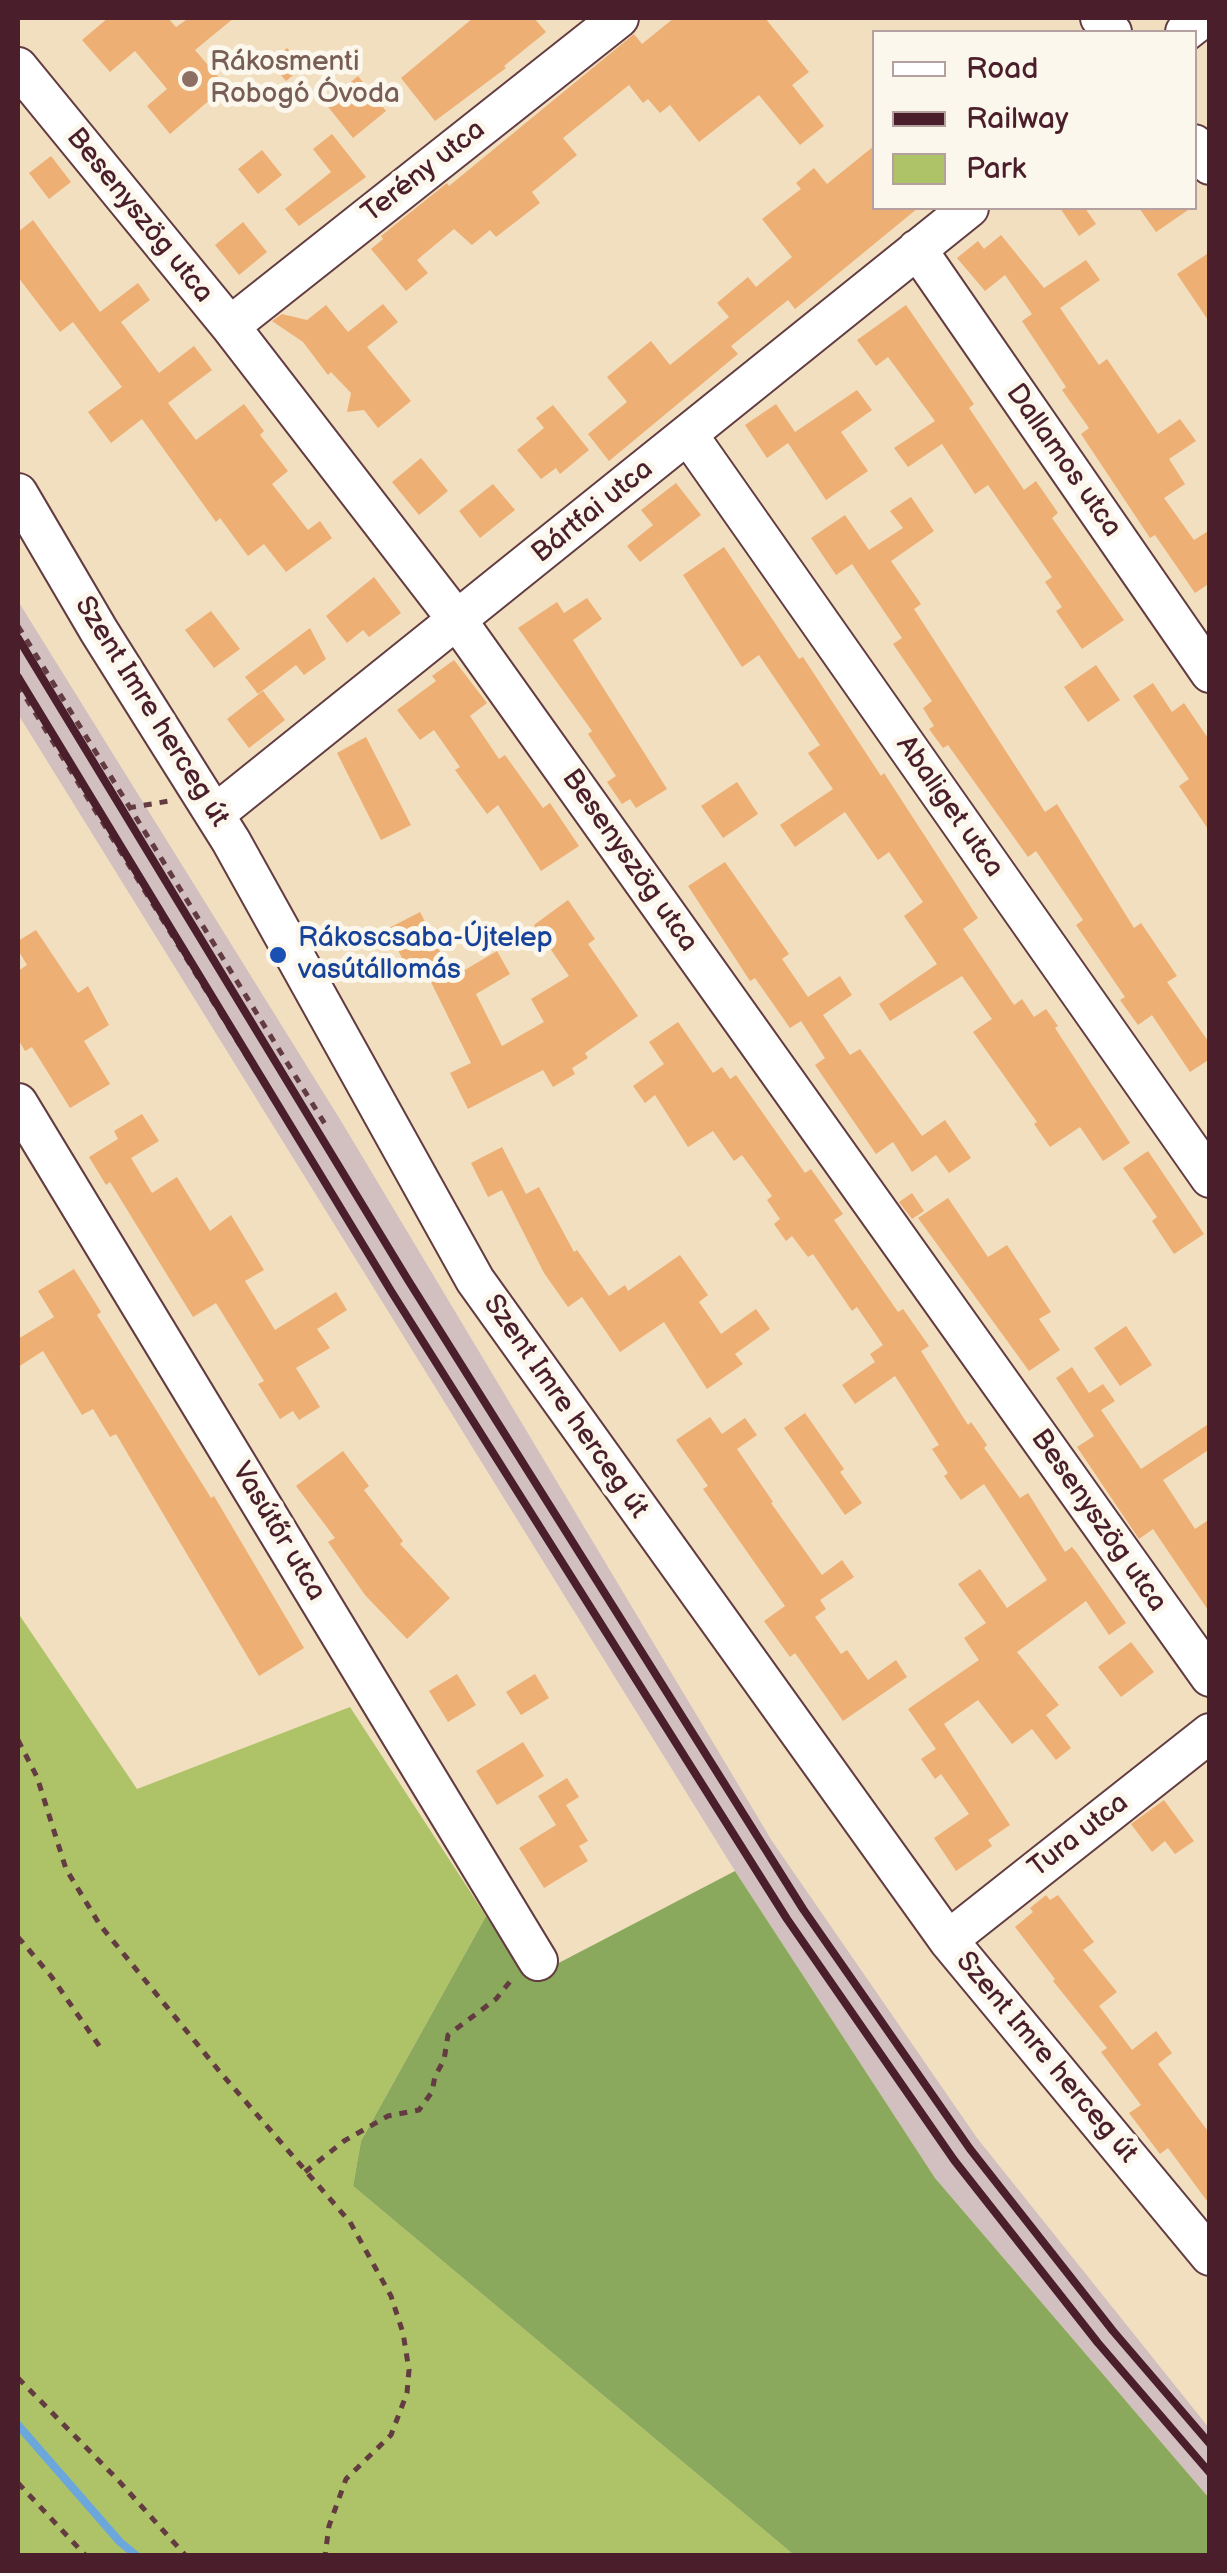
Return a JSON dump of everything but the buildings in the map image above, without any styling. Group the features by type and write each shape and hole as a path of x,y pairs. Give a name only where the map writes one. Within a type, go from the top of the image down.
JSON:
{"street":[{"name":"Terény utca","path":"230,326 619,18"},
{"name":"Besenyszög utca","path":"18,68 230,326 458,620 1210,1678"},
{"name":"Bártfai utca","path":"215,814 966,210"},
{"name":"Dallamos utca","path":"917,249 1210,674"},
{"name":"Abaliget utca","path":"688,436 1210,1178"},
{"name":"Szent Imre herceg út","path":"18,494 99,632 215,814 476,1280 948,1940 1210,2256"},
{"name":"Vasútőr utca","path":"18,1104 538,1960"},
{"name":"Tura utca","path":"948,1940 1210,1733"}],"path":[{"path":"18,626 328,1129"},
{"path":"18,684 302,1146"},
{"path":"18,1740 36,1778 66,1868 100,1925 350,2222 385,2284 404,2333 409,2370 407,2392 391,2436 346,2480 329,2526 325,2556"},
{"path":"18,1937 51,1976 100,2047"},
{"path":"306,2172 344,2141 388,2116 420,2110 432,2092 444,2060 448,2035 538,1960"},
{"path":"18,2378 186,2556"},
{"path":"18,2483 86,2556"}],"shaded area":[{"path":"18,601 341,1121 772,1841 977,2138 1209,2428 1209,2498 935,2178 735,1871 18,714"}],"green space":[{"path":"18,1613 137,1789 350,1707 486,1916 361,2141 353,2186 794,2555 18,2555"},
{"path":"735,1871 935,2178 1209,2498 1209,2555 794,2555 353,2186 361,2141 486,1916 528,1979"}],"waterway":[{"path":"18,2425 120,2542 137,2556"}],"railway":[{"path":"18,638 408,1280 803,1909 970,2149 1113,2331 1210,2444"},
{"path":"18,677 391,1291 787,1919 954,2160 1098,2343 1210,2473"}],"place":[{"name":"Rákosmenti Robogó Óvoda","path":"190,79"},
{"name":"Rákoscsaba-Újtelep vasútállomás","path":"278,955"}]}
